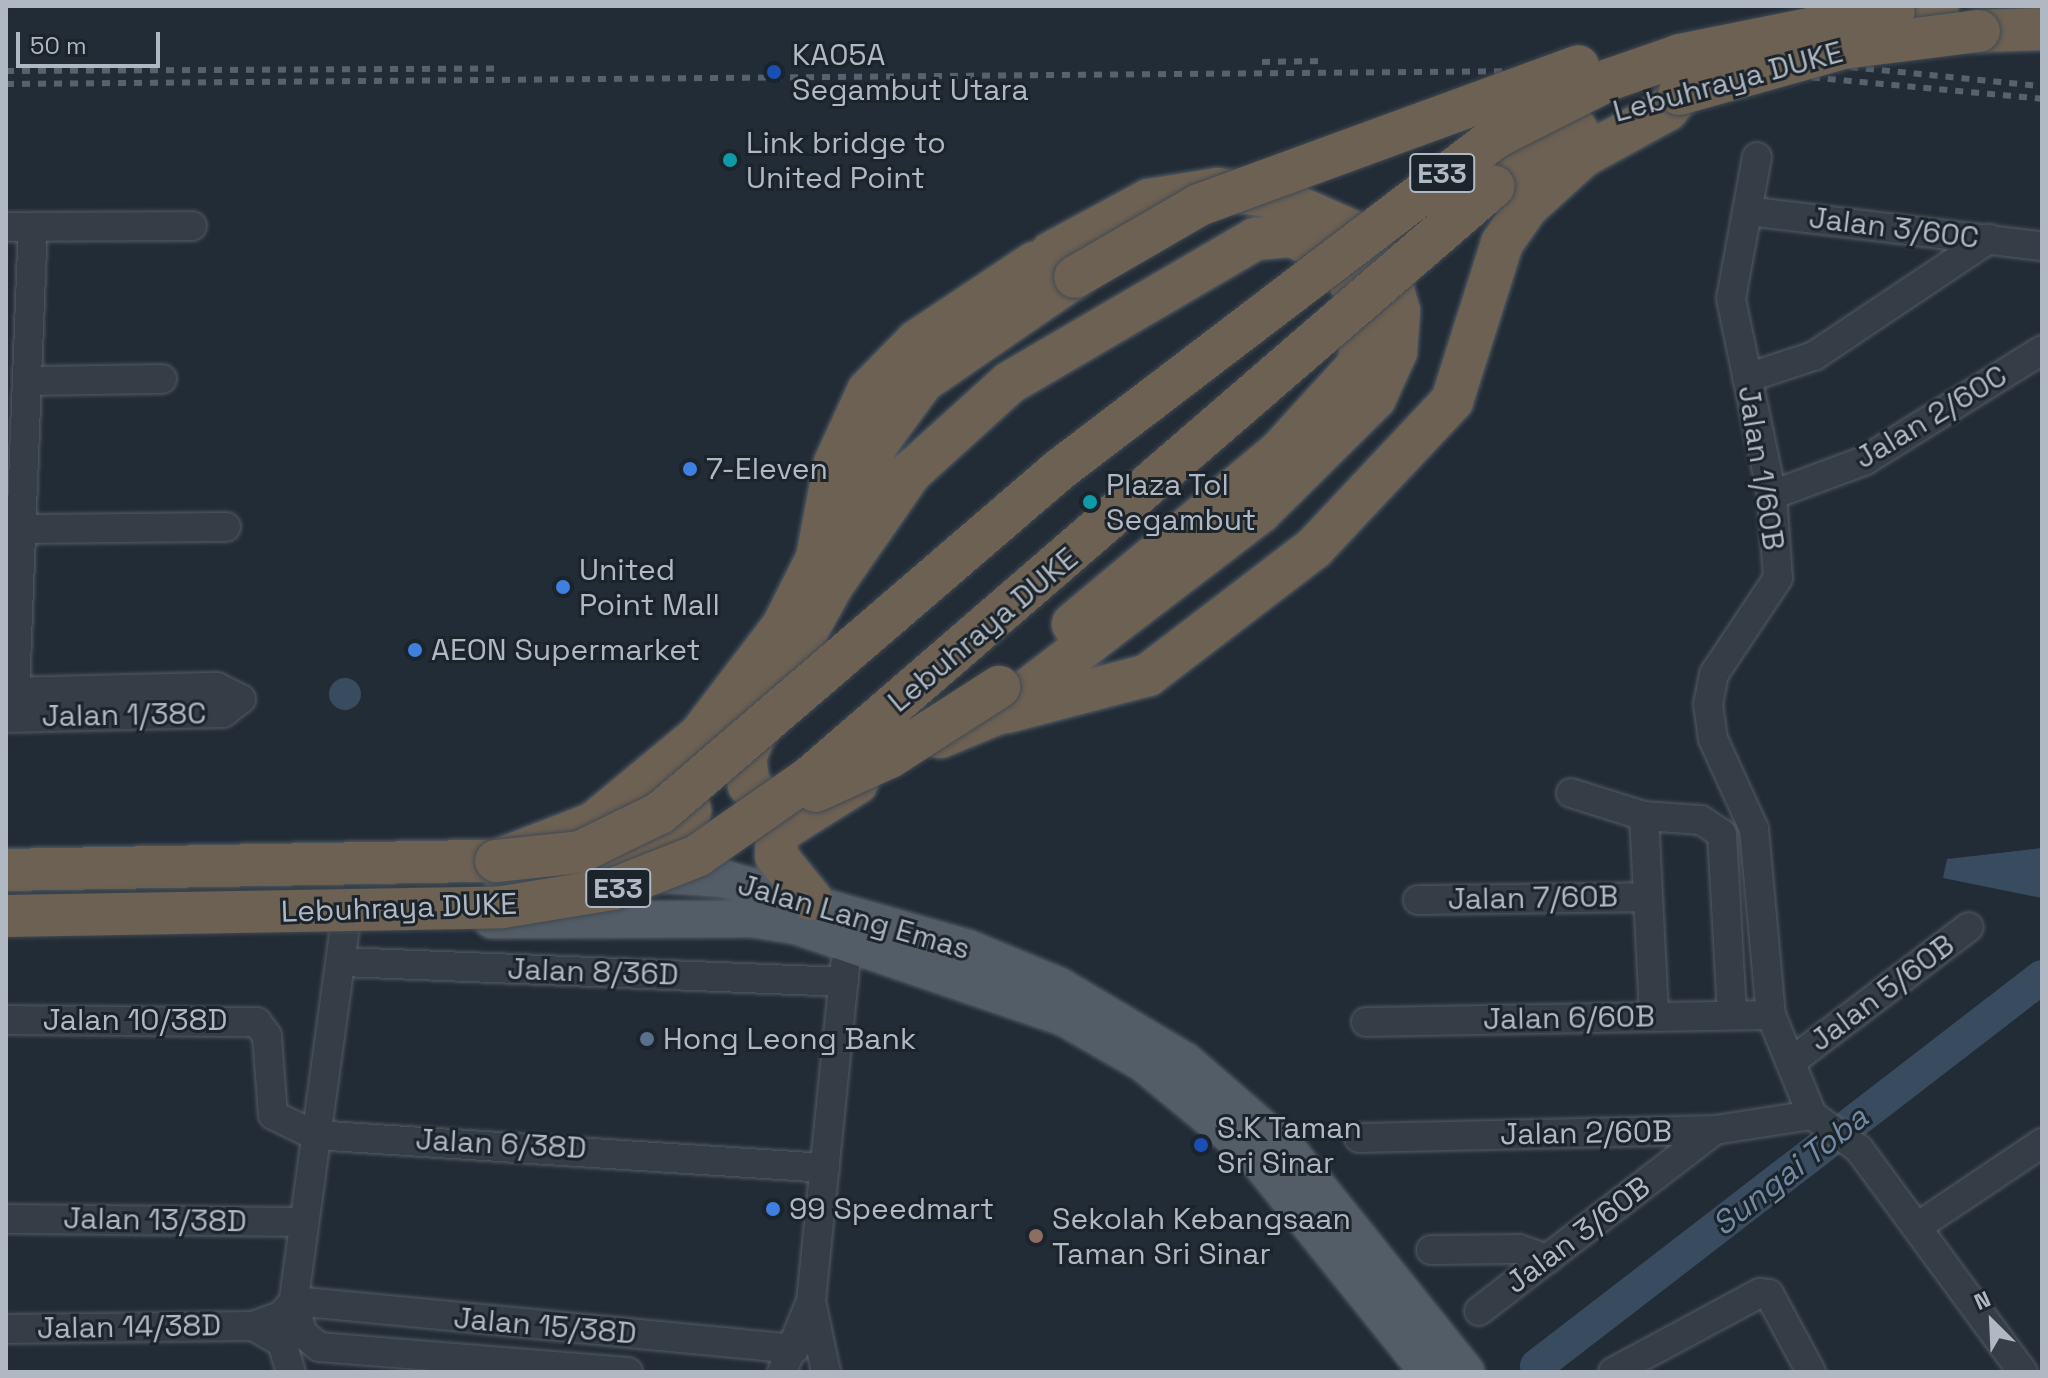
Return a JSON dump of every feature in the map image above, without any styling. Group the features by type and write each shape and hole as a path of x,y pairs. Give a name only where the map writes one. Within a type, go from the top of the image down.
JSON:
{"highway":[{"path":"831,587 876,445 923,381 1157,226 1212,199 1646,40 1849,6"},
{"name":"Lebuhraya DUKE","path":"6,870 496,861 580,852 660,813 1059,470 1496,137 1611,79 1680,55 1938,6"},
{"name":"Lebuhraya DUKE","path":"6,918 503,907 613,889 733,837 1107,524 1494,186 1612,111 1844,48 2042,29"},
{"path":"997,700 1148,675 1183,654 1314,548 1452,401 1502,243 1527,207 1583,156 1667,110 1679,94"},
{"path":"496,861 594,823 700,735 743,685 802,592 817,558 835,463 868,391 917,341 1043,258 1149,200 1218,189 1275,197 1365,237 1388,273 1399,311 1396,352 1375,398 1293,483 997,700 787,821 773,843 787,874 811,899"},
{"path":"733,837 890,757 997,700 1280,451 1359,364 1363,302 1331,254 1292,236 1255,239 1009,383 911,472 831,587 761,718 745,758 749,785 781,811 813,807"},
{"path":"536,877 605,860 668,831 694,808 761,718"}],"main road":[{"name":"Jalan Lang Emas","path":"6,882 536,877 725,879 811,899 1059,986 1185,1061 1289,1151 1439,1367"},
{"name":"Jalan Lang Emas","path":"6,918 752,919 848,940 1063,1017 1143,1063 1253,1154 1387,1316 1439,1367"},
{"path":"1387,1316 1390,1372"}],"street":[{"name":"Jalan 1/60B","path":"1757,157 1731,299 1772,495 1778,578 1714,674 1708,704 1713,739 1754,829 1771,1015 1795,1059 1817,1118"},
{"name":"Jalan 3/60C","path":"1747,211 2042,246"},
{"path":"10,705 24,529 29,381 20,227 192,226"},
{"path":"1747,378 1814,356 1968,260 1989,239"},
{"name":"Jalan 2/60C","path":"1772,495 1864,461 2042,350"},
{"path":"29,381 162,379"},
{"path":"24,529 226,527"},
{"name":"Jalan 1/38C","path":"217,687 241,699 223,713 10,705 217,687"},
{"path":"1571,793 1644,816 1701,820 1722,834 1754,829"},
{"path":"1644,816 1654,1016"},
{"path":"1722,834 1732,1015"},
{"name":"Jalan 7/60B","path":"1418,900 1648,897"},
{"path":"319,1347 302,1333 294,1301 314,1135 346,919"},
{"name":"Jalan 5/60B","path":"1795,1059 1969,927"},
{"path":"789,1360 811,1301 848,940"},
{"name":"Jalan 8/36D","path":"342,962 844,982"},
{"name":"Jalan 6/60B","path":"1366,1022 1771,1015"},
{"name":"Jalan 10/38D","path":"6,1020 263,1025"},
{"name":"Jalan 6/38D","path":"263,1025 273,1115 314,1135 825,1168"},
{"path":"1817,1118 1859,1149 2023,1372"},
{"name":"Jalan 2/60B","path":"1359,1138 1715,1130 1817,1118"},
{"name":"Jalan 3/60B","path":"1479,1311 1715,1130"},
{"path":"1917,1227 2042,1143"},
{"name":"Jalan 13/38D","path":"6,1219 304,1222"},
{"path":"1431,1250 1519,1249 1547,1259"},
{"path":"1613,1372 1760,1293 1769,1294 1811,1372"},
{"name":"Jalan 14/38D","path":"6,1329 253,1326 281,1316 294,1301"},
{"name":"Jalan 15/38D","path":"294,1301 789,1360"},
{"path":"811,1301 826,1372"},
{"name":"Jalan 14/38D","path":"253,1326 282,1343 292,1372"},
{"path":"292,1372 302,1355 319,1347 628,1372"}],"water":[{"path":"345,678 356,683 361,694 356,705 345,710 334,705 329,694 334,683"},
{"path":"2042,848 2042,898 1943,878 1947,859"}],"waterway":[{"name":"Sungai Toba","path":"1537,1366 2042,977"}],"railway":[{"path":"1262,62 1326,61"},
{"path":"1850,67 2042,86"},
{"path":"6,71 498,68"},
{"path":"6,84 1539,71 1764,73 2042,99"}],"place":[{"name":"KA05A Segambut Utara","path":"774,72"},
{"name":"Link bridge to United Point","path":"730,160"},
{"name":"7-Eleven","path":"690,469"},
{"name":"Plaza Tol Segambut","path":"1090,502"},
{"name":"United Point Mall","path":"563,587"},
{"name":"AEON Supermarket","path":"415,650"},
{"name":"Hong Leong Bank","path":"647,1039"},
{"name":"S.K Taman Sri Sinar","path":"1201,1145"},
{"name":"99 Speedmart","path":"773,1209"},
{"name":"Sekolah Kebangsaan Taman Sri Sinar","path":"1036,1236"}]}
